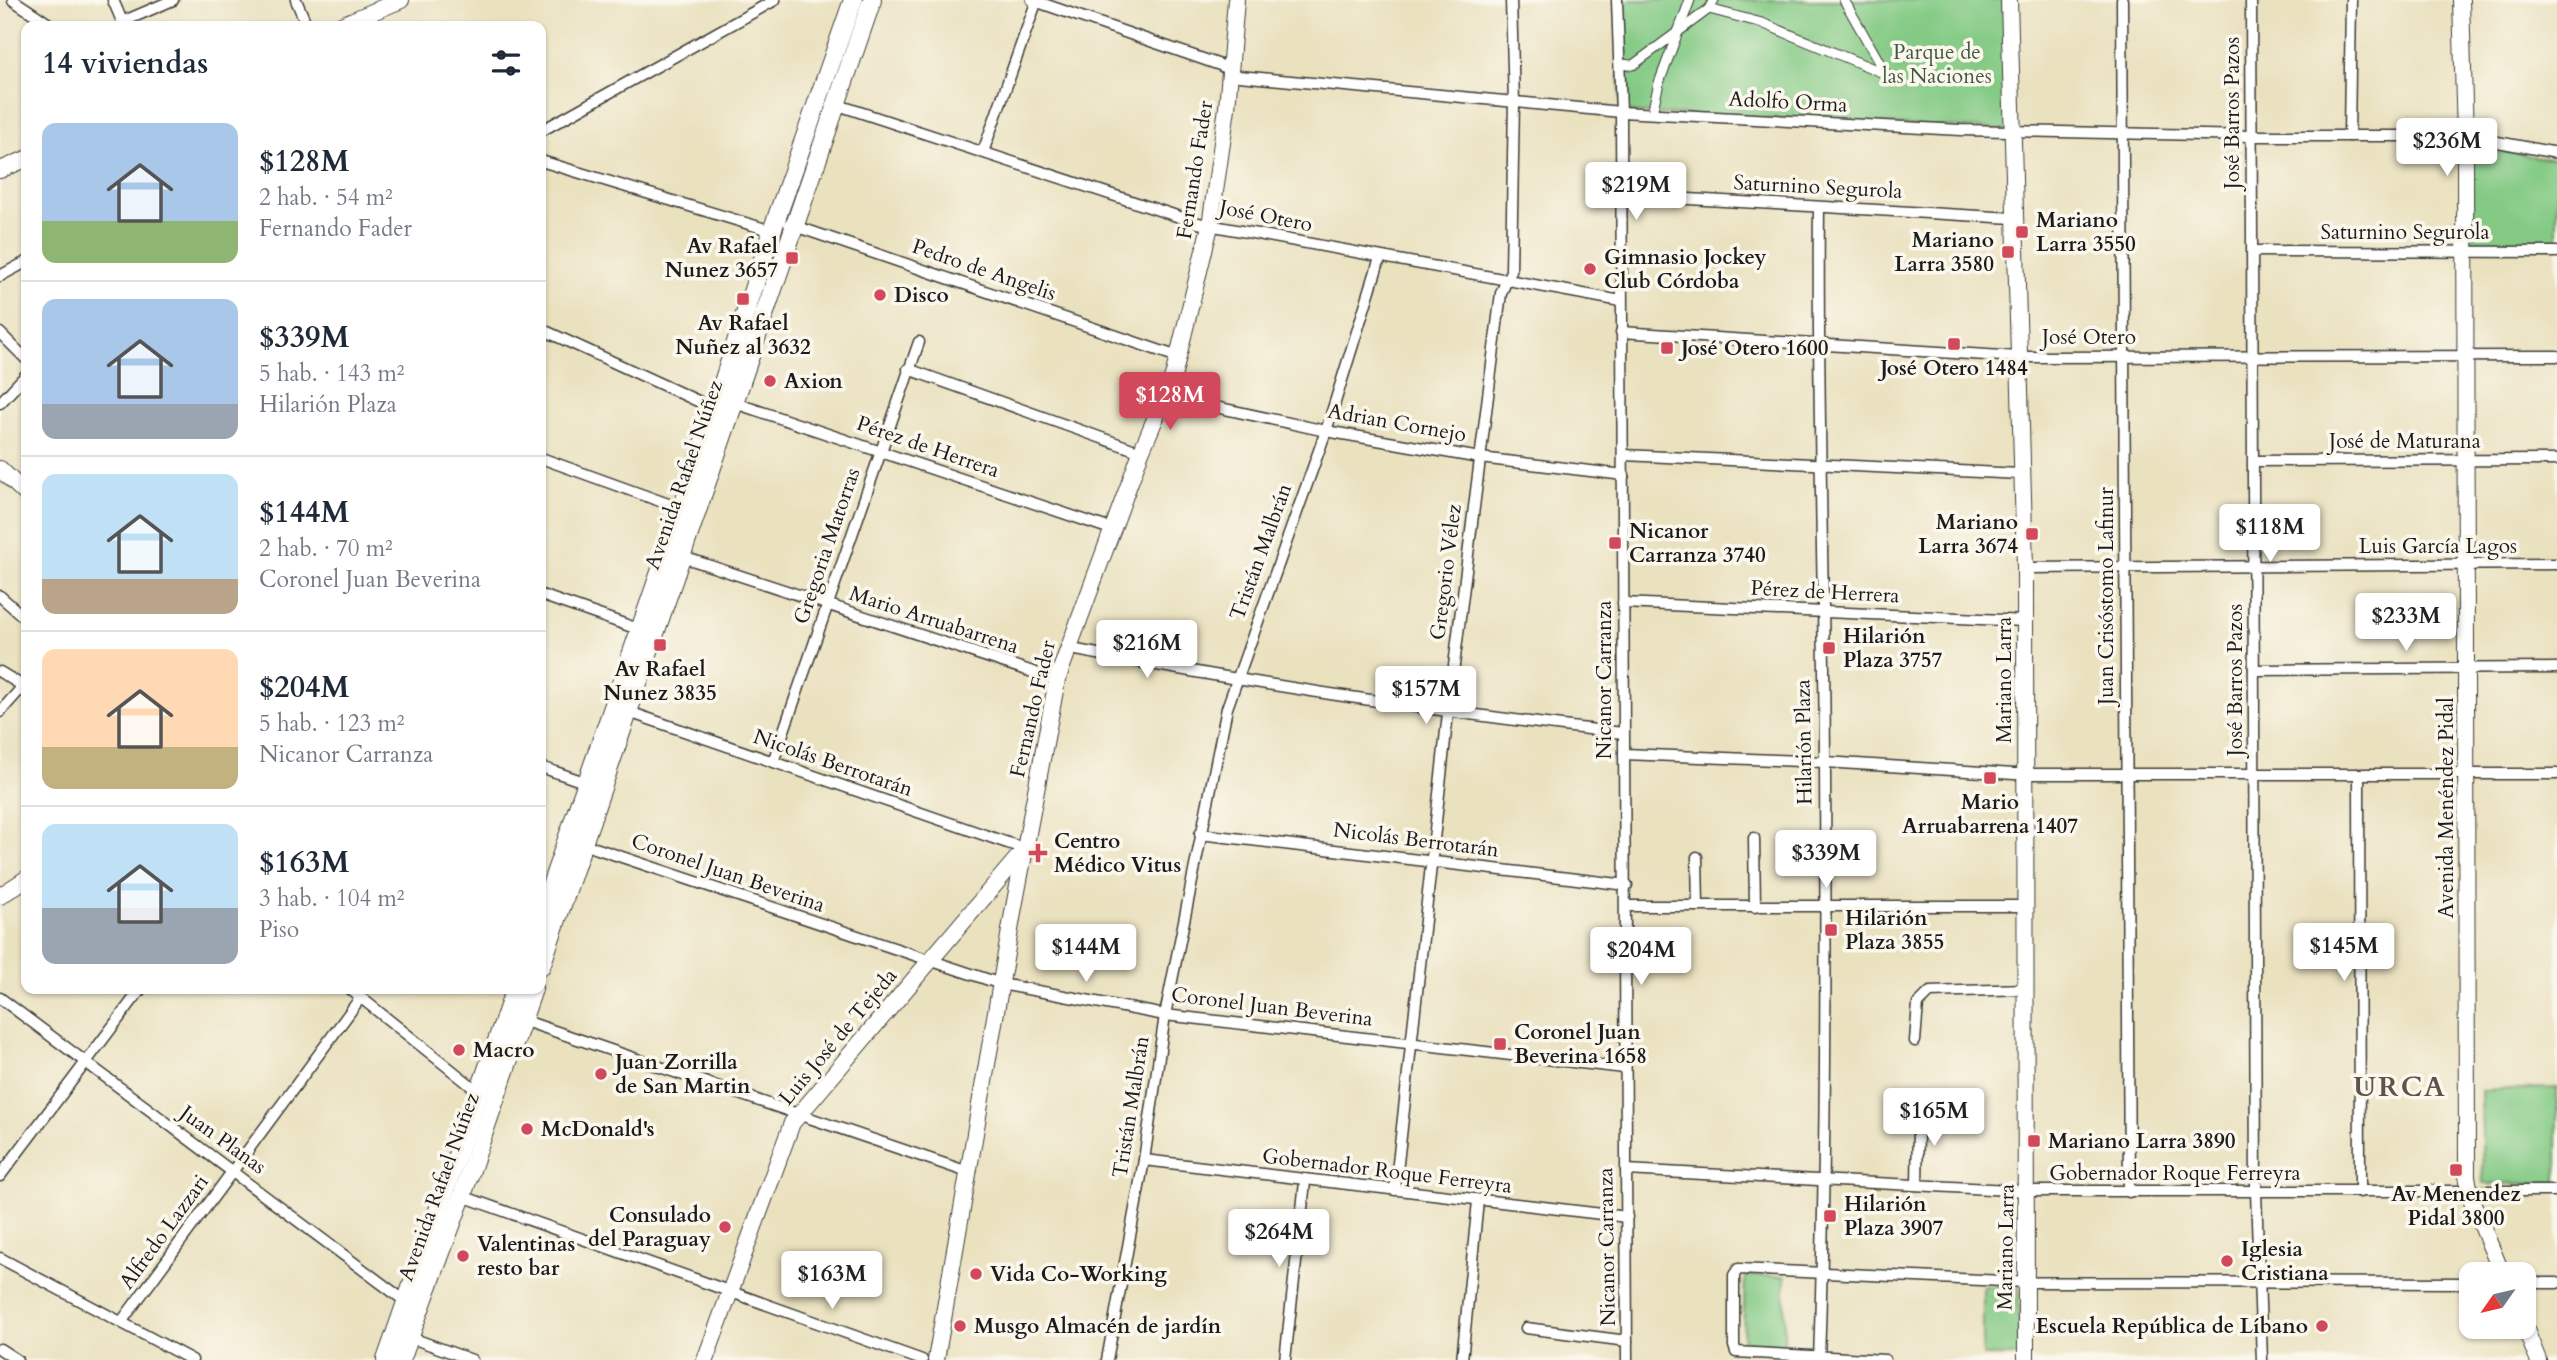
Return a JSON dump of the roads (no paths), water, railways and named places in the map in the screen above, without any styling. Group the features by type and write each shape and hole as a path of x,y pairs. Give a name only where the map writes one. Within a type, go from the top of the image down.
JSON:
{"main road":[{"path":"351,21 401,0"},
{"name":"Avenida Rafael Núñez","path":"546,939 629,712 732,402 781,225 853,0"},
{"name":"Avenida Rafael Núñez","path":"546,900 682,509 713,408 781,225 835,104 872,0"},
{"name":"Fernando Fader","path":"936,1360 1056,680 1111,529 1166,397 1178,357 1210,226 1230,71 1236,0"},
{"name":"Mariano Larra","path":"2009,0 2013,218 2025,568 2028,1191 2026,1360"},
{"name":"Avenida Menéndez Pidal","path":"2461,0 2466,252 2469,1191 2497,1262"},
{"path":"0,170 21,161"},
{"path":"0,469 21,489"},
{"name":"Luis José de Tejeda","path":"705,1360 787,1133 797,1116 1025,849"},
{"path":"0,897 21,882"},
{"name":"Avenida Rafael Núñez","path":"386,1360 512,994"},
{"name":"Avenida Rafael Núñez","path":"401,1360 462,1196 531,994"},
{"path":"2530,1339 2538,1360"}],"street":[{"path":"13,0 44,21"},
{"path":"113,0 122,21"},
{"path":"129,21 173,0"},
{"path":"296,0 305,21"},
{"path":"546,128 775,0"},
{"name":"Gregorio Vélez","path":"1395,1191 1448,713 1480,458 1501,293 1511,271 1514,102 1511,0"},
{"name":"Nicanor Carranza","path":"1617,0 1621,112 1623,733 1627,885 1624,1068 1627,1360"},
{"path":"1652,113 1658,83 1690,0"},
{"path":"1620,64 1633,65 1712,4 1886,74 1844,0"},
{"name":"Juan Crisóstomo Lafinur","path":"2122,0 2129,1192"},
{"name":"José Barros Pazos","path":"2251,0 2256,1192 2262,1360"},
{"path":"2349,136 2351,0"},
{"path":"983,152 1035,1"},
{"name":"Adolfo Orma","path":"1035,1 1238,76 1621,112 2012,130 2251,136 2465,136 2557,153"},
{"name":"José Otero","path":"835,104 1210,226 1620,301"},
{"name":"Pedro de Angelis","path":"546,162 781,225 1178,357"},
{"name":"Saturnino Segurola","path":"1620,195 2013,218"},
{"name":"Hilarión Plaza","path":"1819,207 1817,346 1825,762 1824,1182 1819,1358"},
{"name":"Saturnino Segurola","path":"2253,251 2557,252"},
{"name":"Tristán Malbrán","path":"1107,1360 1144,1160 1165,1014 1200,834 1234,681 1326,431 1380,258"},
{"path":"0,276 21,265"},
{"path":"546,331 713,408"},
{"name":"José Otero","path":"1621,331 1817,346 2018,357 2557,356"},
{"path":"0,333 21,354"},
{"name":"Gregoria Matorras","path":"773,762 879,450 919,342"},
{"path":"908,369 1141,452"},
{"path":"0,403 21,380"},
{"name":"Adrian Cornejo","path":"1166,397 1326,431 1480,458 1623,475"},
{"name":"Pérez de Herrera","path":"732,402 1111,529"},
{"path":"1623,455 1819,467 2021,474"},
{"path":"546,460 682,509"},
{"name":"José de Maturana","path":"2254,461 2557,460"},
{"name":"Mario Arruabarrena","path":"680,556 1056,680"},
{"name":"Luis García Lagos","path":"2025,568 2557,564"},
{"path":"0,596 21,615"},
{"path":"546,597 640,629"},
{"name":"Pérez de Herrera","path":"1623,603 2025,621"},
{"path":"1066,648 1234,681 1448,713 1623,733"},
{"path":"2254,670 2557,668"},
{"path":"0,673 21,683"},
{"path":"0,712 21,689"},
{"name":"Nicolás Berrotarán","path":"629,712 1025,849"},
{"path":"1624,754 2026,774 2557,774"},
{"path":"546,769 587,783"},
{"path":"2359,774 2360,1192"},
{"path":"573,826 583,844"},
{"name":"Nicolás Berrotarán","path":"1200,834 1627,885"},
{"path":"1754,838 1755,907"},
{"name":"Coronel Juan Beverina","path":"583,844 1001,984 1165,1014 1624,1068"},
{"path":"1697,858 1698,906"},
{"path":"1627,906 2025,906"},
{"path":"1915,1041 1918,1004 1930,992 2025,989"},
{"path":"0,1176 137,994"},
{"path":"357,994 479,1092"},
{"name":"Alfredo Lazzari","path":"122,1321 361,997"},
{"name":"Juan Planas","path":"0,998 407,1301"},
{"path":"522,1020 797,1116 968,1172"},
{"path":"1917,1185 1918,1127 1923,1108"},
{"name":"Gobernador Roque Ferreyra","path":"1144,1160 1305,1182 1626,1217"},
{"name":"Gobernador Roque Ferreyra","path":"1626,1170 2028,1191 2557,1191"},
{"path":"1285,1360 1305,1182"},
{"path":"462,1196 922,1360"},
{"path":"1462,1360 1478,1201"},
{"path":"0,1258 192,1360"},
{"path":"1885,1360 1737,1352 1734,1346 1734,1299 1738,1269 2026,1282 2459,1283"},
{"path":"2536,1283 2557,1283"},
{"path":"407,1301 415,1320"},
{"path":"1526,1328 1627,1341"},
{"path":"410,1337 472,1360"},
{"path":"0,1349 17,1360"}],"place":[{"name":"Mariano Larra 3550","path":"2022,232"},
{"name":"Mariano Larra 3580","path":"2008,252"},
{"name":"Av Rafael Nunez 3657","path":"792,258"},
{"name":"Gimnasio Jockey Club Córdoba","path":"1590,269"},
{"name":"Disco","path":"880,295"},
{"name":"Av Rafael Nuñez al 3632","path":"743,299"},
{"name":"José Otero 1484","path":"1954,344"},
{"name":"José Otero 1600","path":"1667,348"},
{"name":"Axion","path":"770,381"},
{"name":"Mariano Larra 3674","path":"2032,534"},
{"name":"Nicanor Carranza 3740","path":"1615,543"},
{"name":"Av Rafael Nunez 3835","path":"660,645"},
{"name":"Hilarión Plaza 3757","path":"1829,648"},
{"name":"Mario Arruabarrena 1407","path":"1990,778"},
{"name":"Centro Médico Vitus","path":"1038,853"},
{"name":"Hilarión Plaza 3855","path":"1831,930"},
{"name":"Coronel Juan Beverina 1658","path":"1500,1044"},
{"name":"Macro","path":"459,1050"},
{"name":"Juan Zorrilla de San Martin","path":"601,1074"},
{"name":"McDonald's","path":"527,1129"},
{"name":"Mariano Larra 3890","path":"2034,1141"},
{"name":"Av Menendez Pidal 3800","path":"2456,1170"},
{"name":"Hilarión Plaza 3907","path":"1830,1216"},
{"name":"Consulado del Paraguay","path":"725,1227"},
{"name":"Valentinas resto bar","path":"463,1256"},
{"name":"Iglesia Cristiana","path":"2227,1261"},
{"name":"Vida Co-Working","path":"976,1274"},
{"name":"Musgo Almacén de jardín","path":"960,1326"},
{"name":"Escuela República de Líbano","path":"2322,1326"}],"district":[{"name":"URCA","path":"2400,1087"}],"park label":[{"name":"Parque de las Naciones","path":"1937,64"}]}
